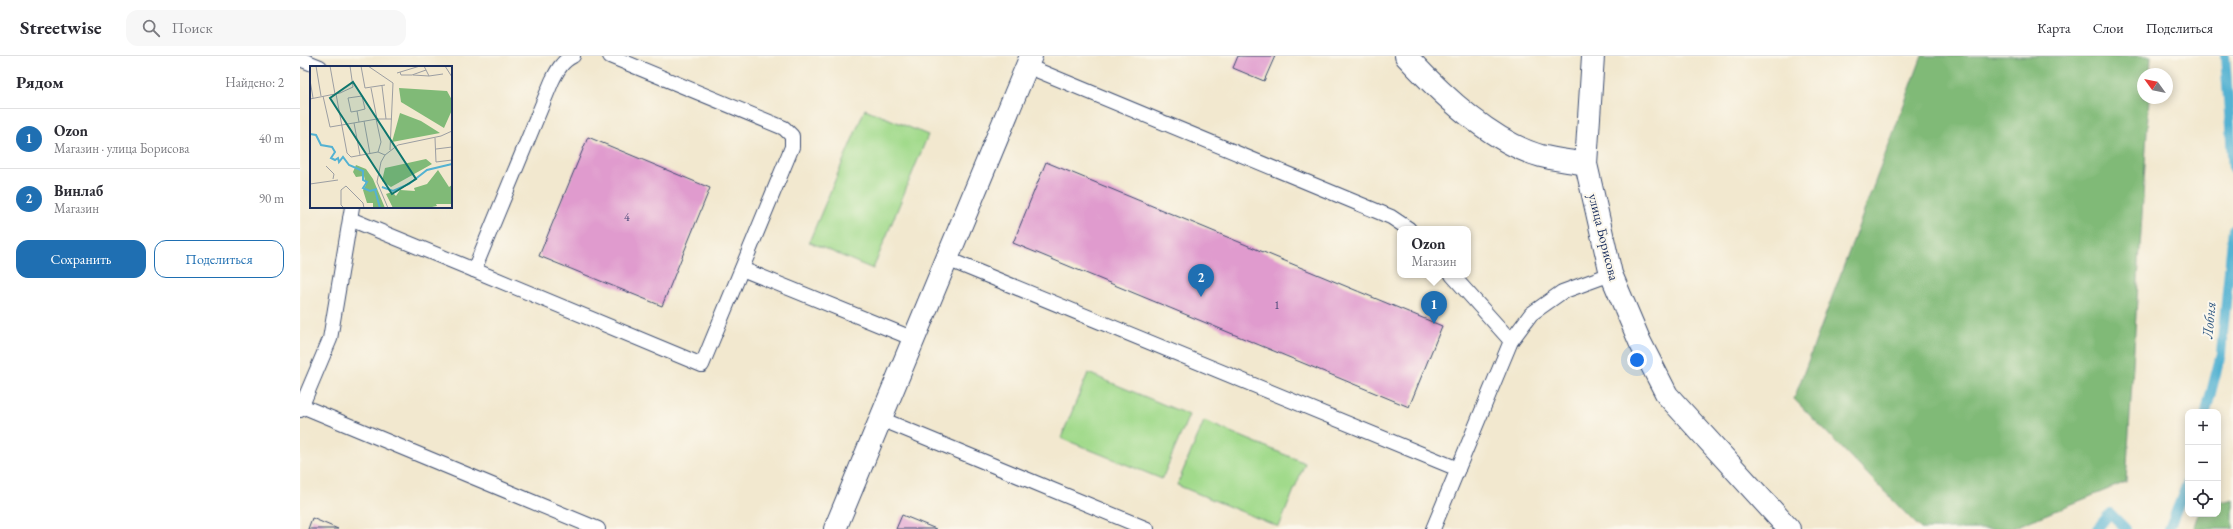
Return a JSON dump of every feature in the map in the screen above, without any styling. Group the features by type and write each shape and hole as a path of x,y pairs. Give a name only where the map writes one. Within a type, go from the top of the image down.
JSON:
{"street":[{"path":"1406,56 1458,106 1498,138 1540,156 1586,164"},
{"name":"улица Борисова","path":"1593,56 1586,164 1611,274 1640,342 1667,395 1789,529"},
{"path":"835,529 1028,59"}],"lane":[{"path":"474,270 552,82 558,70 568,58 573,56"},
{"path":"598,529 301,408 330,338 351,213 474,270 702,365 792,147 792,136 784,128 610,56"},
{"path":"300,59 318,66"},
{"path":"1028,59 1391,217 1404,226"},
{"path":"947,259 1458,469"},
{"path":"742,269 914,339"},
{"path":"1433,529 1511,341 1531,314 1562,292 1611,274"},
{"path":"1455,278 1511,341"},
{"path":"881,419 1147,529"}],"green space":[{"path":"1922,56 2151,56 2150,68 2137,68 2137,104 2149,104 2126,482 2010,529 1921,529 1794,399"},
{"path":"865,109 928,135 873,269 809,242"},
{"path":"1088,373 1189,415 1162,479 1061,438"},
{"path":"1204,421 1305,463 1279,527 1177,485"},
{"path":"2233,499 2233,529 2194,529 2198,517 2221,517 2221,502"}],"building":[{"path":"1238,56 1275,56 1264,81 1233,68"},
{"path":"588,137 710,188 662,306 539,256"},
{"path":"1046,162 1442,326 1409,407 1013,243"},
{"path":"902,515 936,529 896,529"},
{"path":"312,518 338,529 308,529"}],"waterway":[{"name":"Лобня","path":"2225,56 2233,169"},
{"name":"Лобня","path":"2207,409 2221,354 2233,229"},
{"name":"Лобня","path":"2169,529 2185,489"},
{"name":"Лобня","path":"2097,529 2110,513 2126,529"}],"place":[{"name":"Винлаб","path":"1201,297"},
{"name":"Ozon","path":"1434,324"}]}
